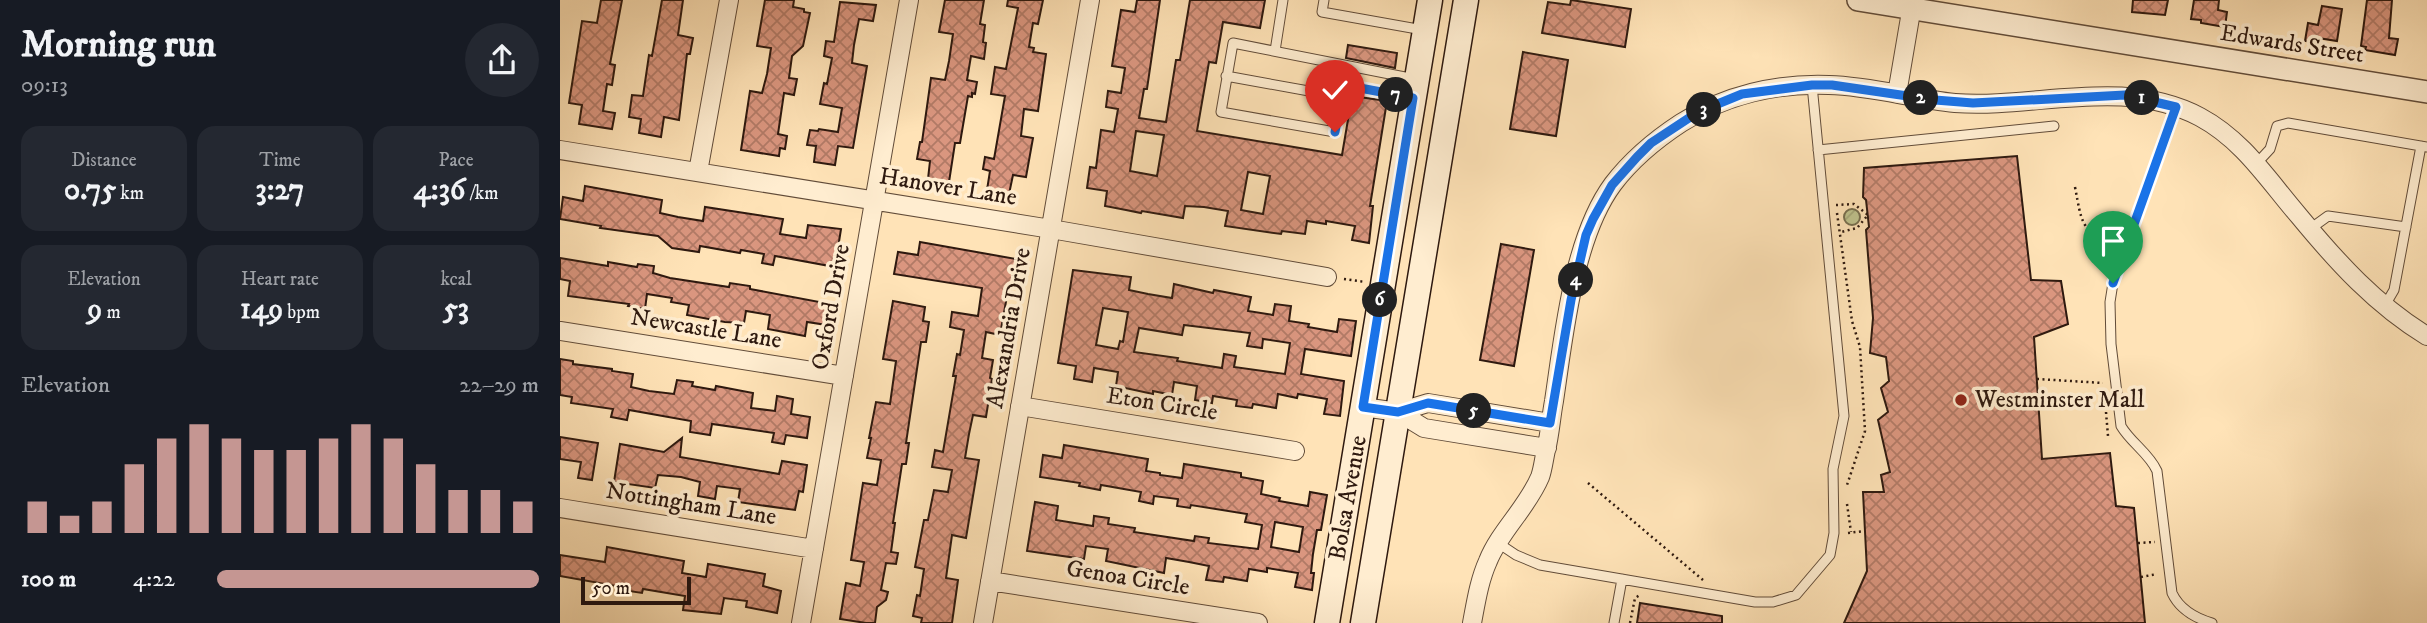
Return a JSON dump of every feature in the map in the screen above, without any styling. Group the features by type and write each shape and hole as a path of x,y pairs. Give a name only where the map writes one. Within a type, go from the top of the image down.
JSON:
{"main road":[{"name":"Bolsa Avenue","path":"1327,623 1430,0"},
{"name":"Bolsa Avenue","path":"1363,623 1466,0"}],"street":[{"path":"698,172 729,0"},
{"name":"Oxford Drive","path":"802,623 909,0"},
{"name":"Alexandria Drive","path":"983,623 1090,0"},
{"name":"Edwards Street","path":"1858,0 1912,4 2427,92"},
{"path":"1897,94 1912,4"},
{"path":"1472,623 1488,559 1540,476 1571,300 1586,235 1593,219 1612,185 1651,143 1698,112 1742,94 1832,85 1973,103 2125,95 2176,107 2216,127 2257,163 2344,268 2384,307 2427,337"},
{"name":"Hanover Lane","path":"560,150 1051,229 1327,277"},
{"name":"Newcastle Lane","path":"560,331 844,376"},
{"path":"1398,412 1428,403 1550,423"},
{"name":"Eton Circle","path":"1020,406 1295,451"},
{"path":"1363,407 1398,412 1424,428 1547,448"},
{"name":"Nottingham Lane","path":"560,508 814,549"},
{"name":"Genoa Circle","path":"990,581 1258,623"}],"lane":[{"path":"1275,51 1283,0"},
{"path":"1324,0 1322,12 1425,30"},
{"path":"1348,66 1335,132 1221,112 1233,43 1348,66 1415,89"},
{"path":"1226,76 1342,97"},
{"path":"1344,85 1415,89"},
{"path":"1498,543 1516,555 1541,565 1773,602 1796,595 1830,555 1834,533 1833,469 1844,416 1812,85"},
{"path":"2176,107 2113,283 2110,302 2111,344 2121,426 2126,435 2153,463 2159,479 2172,593 2184,610 2212,623"},
{"path":"2257,163 2270,149 2277,127 2288,123 2424,146 2395,289 2384,307"},
{"path":"1818,150 2054,126"},
{"path":"2309,229 2328,216 2406,227"},
{"path":"1614,623 1622,579"}],"path":[{"path":"1841,232 1857,228 1868,215 1854,204 1836,205 1852,321 1860,347 1865,431 1845,491"},
{"path":"1327,277 1369,283"},
{"path":"2037,379 2103,383"},
{"path":"1588,482 1665,545 1706,583"},
{"path":"1847,505 1849,533 1864,531"},
{"path":"2138,544 2156,542 2155,553"},
{"path":"2141,577 2157,575 2156,564"}],"green space":[{"path":"1852,209 1858,211 1858,223 1852,225 1846,223 1844,217 1846,211"}],"building":[{"path":"601,0 622,0 610,64 615,65 612,85 607,84 603,111 615,113 612,129 579,124 582,105 569,103 582,21 597,23"},
{"path":"662,0 683,0 678,35 693,38 690,54 687,54 679,120 664,117 661,137 639,133 641,119 629,117 632,95 643,96"},
{"path":"765,0 794,0 793,7 810,13 803,46 792,56 789,78 797,79 794,95 784,93 778,134 787,136 785,149 780,148 779,156 741,150 750,91 762,93 767,74 771,48 757,46"},
{"path":"945,0 984,0 980,24 985,25 983,42 986,43 984,59 971,56 967,80 977,82 975,94 968,96 960,143 955,143 949,182 928,179 930,161 917,159 931,78 945,80 949,61 953,34 939,32"},
{"path":"1008,0 1043,0 1038,24 1033,23 1029,47 1034,48 1033,52 1046,54 1038,111 1024,109 1021,136 1033,138 1026,177 1013,175 1009,194 987,190 990,171 983,169 985,157 994,159 1005,96 991,94 995,67 1006,69 1018,8 1007,6"},
{"path":"1137,0 1160,0 1147,89 1144,89 1139,118 1166,122 1176,60 1180,60 1190,0 1265,0 1260,28 1223,22 1216,63 1209,62 1197,131 1342,155 1352,96 1387,101 1370,206 1373,206 1369,243 1352,240 1355,226 1326,221 1326,224 1307,221 1305,234 1282,231 1281,234 1225,226 1228,211 1204,207 1185,206 1183,218 1105,206 1107,191 1087,188 1090,167 1096,168 1101,130 1114,132 1118,109 1106,107 1108,91 1121,93 1125,68 1112,66 1121,10 1135,12","holes":["1136,131 1164,135 1157,176 1130,171","1248,172 1270,176 1263,214 1241,210"]},
{"path":"1571,0 1631,9 1625,47 1542,33 1548,2 1570,5"},
{"path":"2133,0 2168,0 2165,15 2132,12"},
{"path":"2194,0 2219,0 2218,10 2227,12 2225,27 2191,19"},
{"path":"2367,0 2392,0 2389,38 2398,39 2395,55 2365,50 2366,47 2361,46"},
{"path":"840,2 876,5 873,21 859,19 854,45 852,63 867,66 853,148 838,146 835,165 814,162 816,146 807,145 810,130 838,132 842,108 820,104 832,58 824,56 826,41 834,42"},
{"path":"2322,6 2342,9 2337,41 2318,38 2318,43 2305,41 2308,23 2318,25"},
{"path":"1348,45 1397,53 1395,68 1346,58"},
{"path":"1523,52 1568,60 1556,136 1510,129"},
{"name":"Westminster Mall","path":"2017,156 2031,280 2061,281 2068,324 2034,337 2042,459 2110,453 2116,506 2134,508 2145,623 1844,623 1867,571 1863,492 1884,492 1881,475 1890,472 1878,420 1888,412 1881,388 1889,381 1886,357 1870,353 1873,318 1866,230 1869,227 1866,200 1863,197 1864,168"},
{"path":"585,186 662,200 660,213 678,217 703,221 705,207 783,219 780,234 806,238 808,225 841,229 835,267 775,256 773,265 762,263 764,254 741,250 740,253 700,246 699,252 672,248 658,236 560,219 563,197 583,201"},
{"path":"920,242 1016,259 1000,335 986,332 982,358 993,360 992,379 986,417 973,415 965,458 979,460 966,538 952,535 946,578 958,580 952,623 921,623 922,618 913,616 917,595 920,596 924,569 915,567 924,520 928,520 934,490 948,492 952,470 932,467 935,450 943,452 956,376 953,376 964,330 950,327 952,312 978,316 982,288 894,274 898,252 918,255"},
{"path":"1501,244 1534,250 1514,366 1480,360"},
{"path":"560,258 608,266 608,262 637,267 638,264 654,266 653,273 670,278 729,287 730,283 750,286 750,289 830,304 827,325 807,322 805,336 768,329 770,315 746,311 744,323 687,315 689,305 671,302 672,298 647,294 645,309 628,306 629,304 568,296 570,281 560,279"},
{"path":"1073,270 1131,277 1129,290 1172,298 1174,284 1213,293 1214,290 1251,297 1248,311 1273,315 1275,304 1291,306 1289,321 1309,324 1308,327 1337,332 1339,319 1356,321 1351,356 1305,349 1301,374 1344,381 1340,416 1324,414 1327,399 1278,394 1276,408 1253,404 1252,408 1236,406 1237,400 1213,396 1212,403 1195,400 1197,386 1174,382 1172,395 1153,391 1153,394 1116,386 1118,372 1094,368 1092,382 1074,379 1076,366 1058,363","holes":["1103,308 1128,312 1123,342 1120,341 1118,349 1096,345","1184,325 1250,333 1247,346 1262,348 1263,339 1290,343 1285,374 1234,367 1236,356 1224,354 1222,368 1134,352 1139,328 1182,335"]},
{"path":"893,301 925,307 923,321 929,322 926,342 921,342 906,443 909,443 906,464 902,464 893,523 891,552 898,553 896,564 886,563 881,590 888,592 886,600 877,607 875,623 866,623 840,619 846,583 860,586 864,562 851,560 863,483 877,485 881,460 867,458 876,402 890,404 896,361 883,359"},
{"path":"560,359 573,361 573,364 633,374 631,387 649,391 674,394 677,380 693,382 692,386 715,390 716,386 753,393 751,408 775,411 777,396 793,399 791,414 810,417 807,438 786,435 784,444 772,442 774,433 712,424 710,435 690,432 691,421 629,410 627,420 611,417 613,409 571,403 572,397 560,395"},
{"path":"560,437 598,443 592,480 578,478 581,462 560,459"},
{"path":"682,438 680,457 779,474 782,461 807,465 803,492 799,491 795,510 738,502 740,489 717,486 715,499 698,496 700,482 681,477 658,475 655,488 614,482 620,444 664,452"},
{"path":"1064,445 1148,459 1146,471 1160,475 1182,478 1184,464 1241,473 1241,477 1263,481 1261,494 1280,498 1279,501 1308,506 1310,492 1327,495 1321,530 1317,530 1313,554 1312,590 1295,587 1298,573 1267,568 1267,572 1249,569 1247,581 1224,577 1223,582 1206,580 1209,566 1166,558 1164,573 1106,561 1108,549 1086,546 1084,559 1027,551 1035,502 1058,506 1056,520 1093,526 1094,516 1109,518 1108,524 1135,528 1134,532 1194,541 1195,536 1209,538 1208,543 1258,549 1262,525 1245,522 1247,514 1191,505 1190,508 1177,506 1178,499 1154,496 1153,504 1139,501 1141,492 1101,485 1100,490 1079,486 1080,483 1040,477 1043,455 1062,458","holes":["1275,522 1303,527 1299,552 1271,547"]},
{"path":"607,547 684,561 682,573 706,577 708,564 765,574 763,586 781,591 777,613 746,607 747,601 724,598 721,614 683,610 685,596 643,589 642,593 622,590 622,587 560,576 560,555 605,562"},
{"path":"1640,603 1722,616 1722,623 1637,623"}],"place":[{"name":"Westminster Mall","path":"1961,400"}],"route":[{"path":"1335,132 1344,85 1413,98 1363,407 1398,412 1428,403 1550,423 1571,300 1586,235 1612,185 1651,143 1698,112 1742,94 1787,87 1832,85 1955,103 2125,95 2176,107 2113,283"}]}
